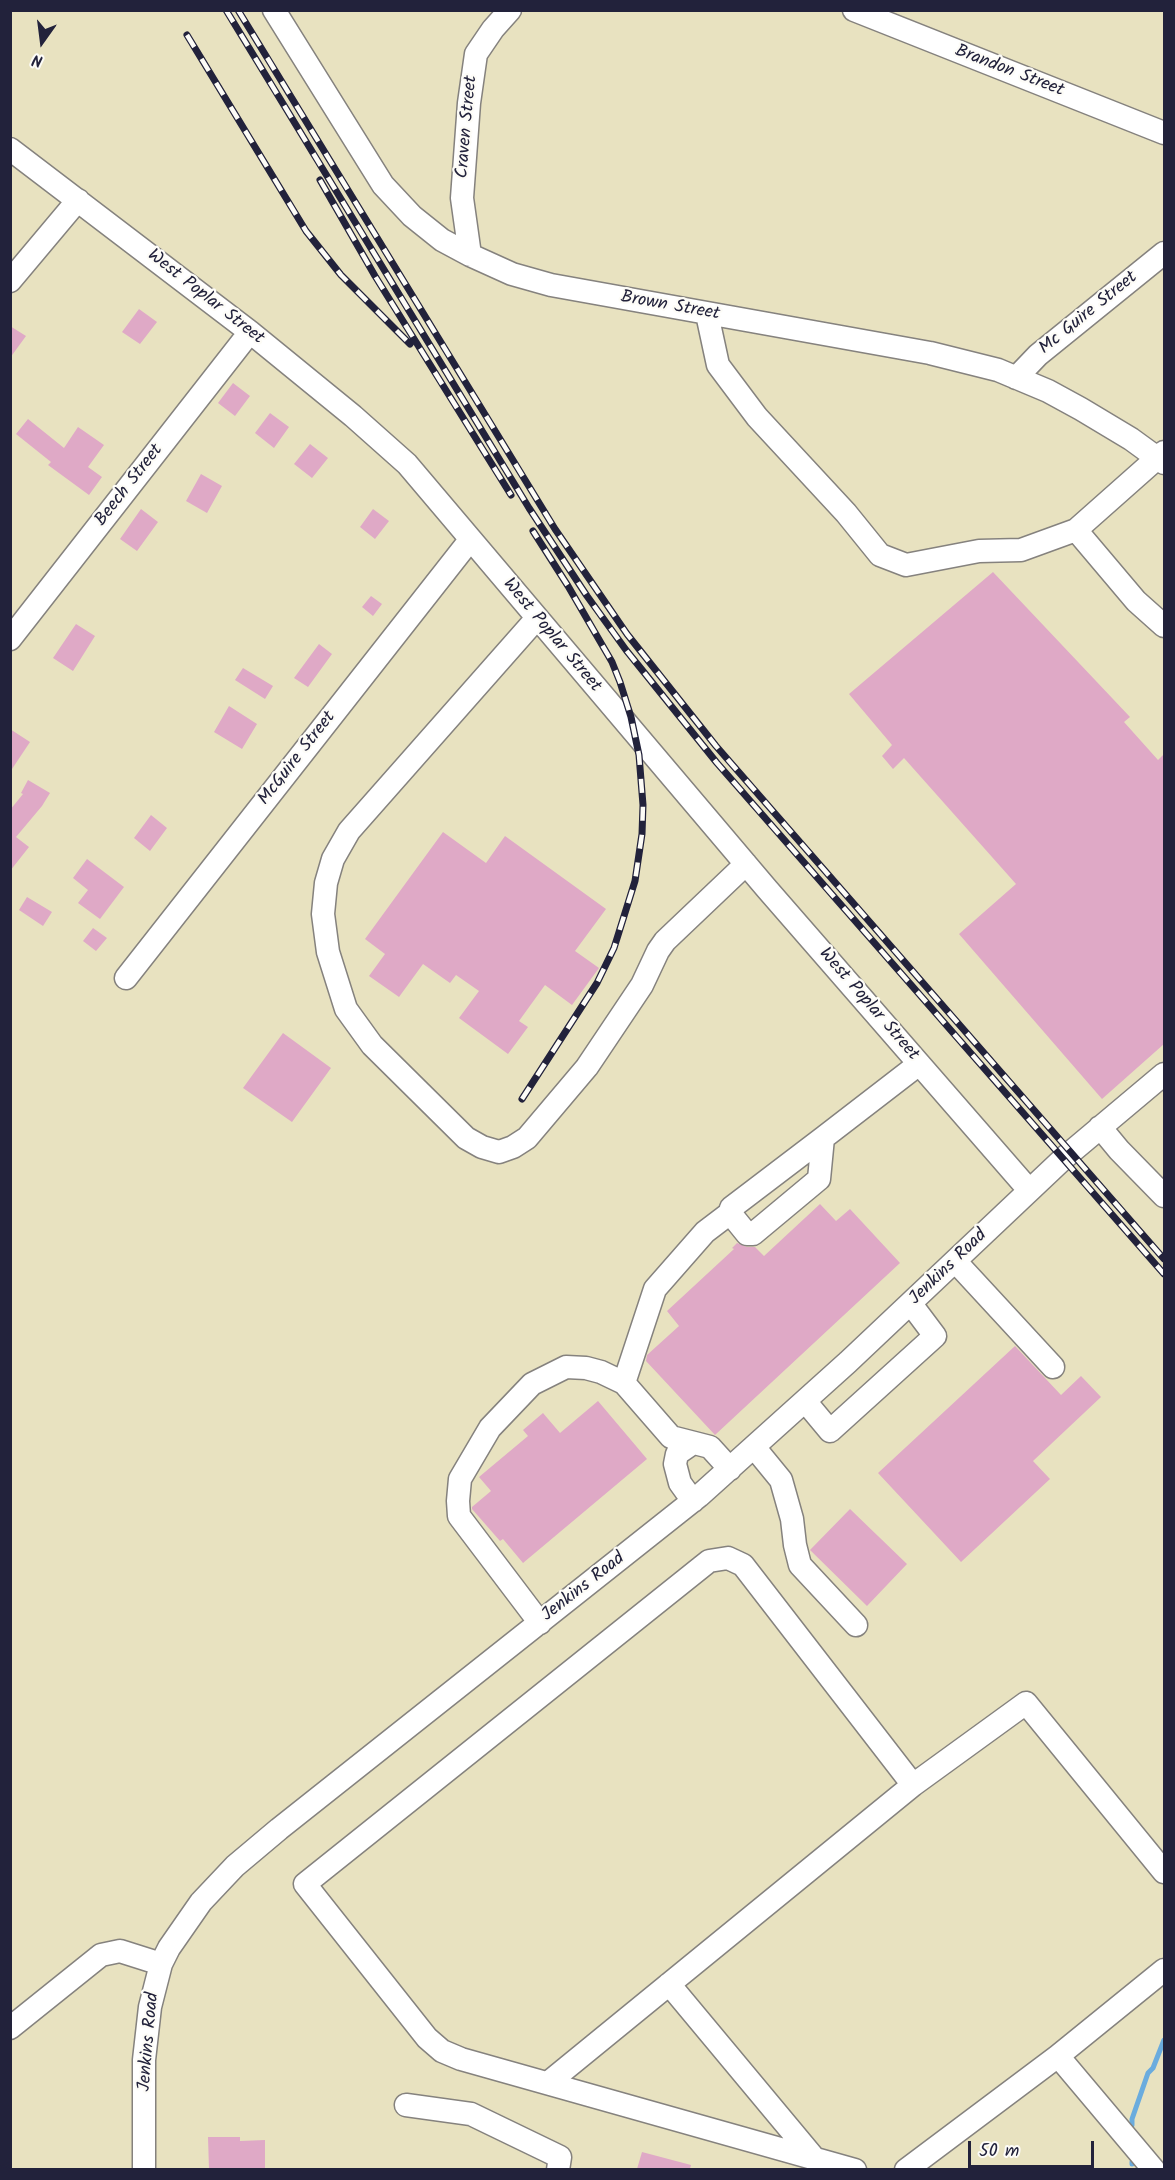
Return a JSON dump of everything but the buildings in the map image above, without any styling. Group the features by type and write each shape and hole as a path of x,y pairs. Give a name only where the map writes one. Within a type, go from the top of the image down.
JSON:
{"street":[{"name":"Brown Street","path":"274,10 383,185 412,216 442,240 470,255 512,274 551,285 930,353 998,370 1081,409 1162,457"},
{"name":"Craven Street","path":"470,255 462,198 469,103 476,54 493,29 510,10"},
{"name":"Brandon Street","path":"854,10 1164,133"},
{"name":"West Poplar Street","path":"10,149 250,332 353,416 407,464 746,864 1029,1190"},
{"path":"10,281 78,200"},
{"name":"Mc Guire Street","path":"1016,378 1038,355 1164,253"},
{"path":"707,314 718,364 757,417 846,513 880,555 906,565 979,551 1021,550 1076,530 1162,457"},
{"name":"Beech Street","path":"10,639 250,332"},
{"path":"1076,530 1136,601 1164,626"},
{"name":"McGuire Street","path":"126,978 470,540"},
{"path":"537,618 349,831 333,860 326,883 323,914 328,952 346,1009 372,1045 466,1138 482,1147 499,1152 513,1147 527,1138 587,1067 642,985 665,941 746,864"},
{"path":"624,1383 655,1289 705,1232 730,1213 731,1208 919,1064"},
{"name":"Jenkins Road","path":"144,2169 144,2060 150,2007 161,1964 201,1902 254,1849 540,1623 730,1469 911,1304 1029,1190 1164,1074"},
{"path":"1101,1127 1119,1150 1164,1196"},
{"path":"730,1213 747,1233 753,1234 819,1179 823,1138"},
{"path":"956,1262 1053,1367"},
{"path":"805,1401 830,1431 935,1336 911,1304"},
{"path":"540,1623 459,1516 458,1501 460,1479 490,1428 532,1384 566,1367 586,1368 601,1372 624,1383 671,1437 710,1447 730,1469"},
{"path":"693,1443 678,1454 675,1464 680,1483 693,1500"},
{"path":"754,1447 781,1480 792,1520 800,1565 856,1625"},
{"path":"855,2169 461,2059 442,2051 427,2038 305,1884 709,1562 728,1558 743,1566 913,1785"},
{"path":"548,2083 913,1785 1026,1703 1164,1872"},
{"path":"10,2028 101,1955 120,1951 161,1964"},
{"path":"906,2169 1058,2056 1164,1970"},
{"path":"669,1984 814,2158"},
{"path":"1058,2056 1145,2166"},
{"path":"406,2105 471,2114 560,2157 558,2169"}],"waterway":[{"path":"1132,2125 1148,2073 1153,2068 1164,2040"}],"railway":[{"path":"226,10 529,508 626,650 717,763 1164,1274"},
{"path":"238,10 555,529 627,634 716,746 1164,1259"},
{"path":"187,35 306,231 341,275 410,344"},
{"path":"320,180 375,276 511,495"},
{"path":"522,1099 597,983 614,948 635,881 642,834 643,805 639,755 631,717 612,662 533,531"}]}
